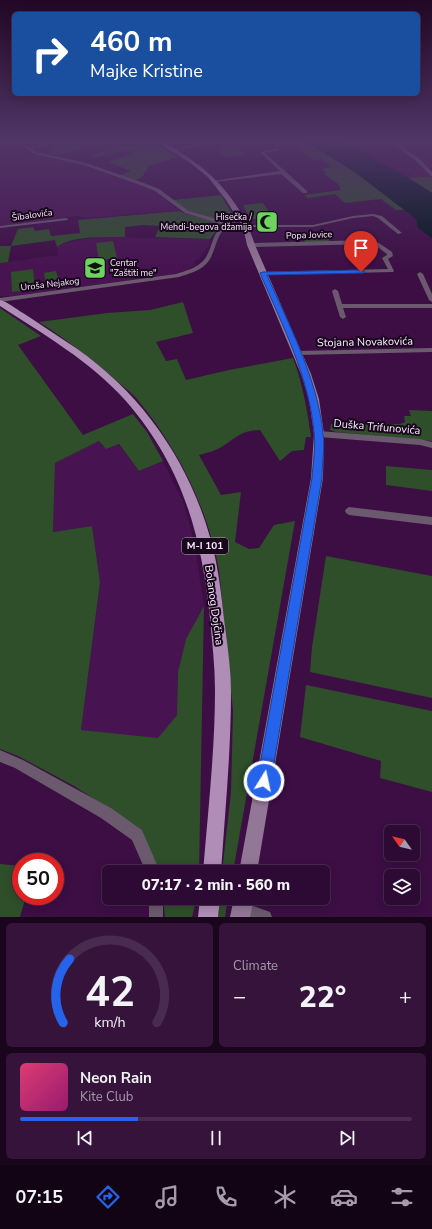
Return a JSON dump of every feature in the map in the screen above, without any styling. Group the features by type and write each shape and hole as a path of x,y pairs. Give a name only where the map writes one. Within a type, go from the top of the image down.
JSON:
{"main road":[{"path":"217,185 229,199 246,227 251,246 298,353 314,398 319,434 317,478 249,865"},
{"name":"Bolanog Dojčina","path":"0,301 67,346 99,370 134,404 152,427 174,466 200,525 215,595 223,689 222,727 212,865"}],"street":[{"path":"144,185 157,190 187,212 231,226 313,226 353,217 373,215 380,217 400,233"},
{"path":"297,185 305,192"},
{"name":"Šibalovića","path":"0,227 66,219"},
{"name":"Uroša Nejakog","path":"0,301 178,276 205,262 221,230 225,227 231,226"},
{"name":"Popa Jovice","path":"251,246 370,242 390,253 390,256 385,258 391,271 263,273"},
{"path":"420,274 432,300"},
{"path":"335,291 343,317"},
{"path":"340,306 432,306"},
{"name":"Stojana Novakovića","path":"298,353 432,350"},
{"name":"Duška Trifunovića","path":"319,434 420,442 432,445"},
{"path":"349,510 432,521"},
{"path":"0,756 19,764 72,793 106,813 137,835 150,865"},
{"path":"156,905 156,917"},
{"path":"242,908 264,917"}],"shaded area":[{"path":"0,185 138,185 154,191 179,210 89,218 76,216 0,226"},
{"path":"371,185 419,185 432,193 432,238 418,228 416,219"},
{"name":"Centar \"Zaštiti me\"","path":"98,237 210,239 209,245 198,260 194,262 197,265 170,275 13,296 0,296 0,263 58,255 57,247 63,243"},
{"path":"99,441 118,444 139,471 163,461 183,502 194,540 204,606 186,639 178,672 177,715 158,739 81,730 100,582 92,526 53,532 55,463"}],"green space":[{"path":"338,185 372,185 405,210 396,210 381,199 345,203 335,194 308,198 304,195 341,190"},
{"path":"419,185 432,185 432,193"},
{"path":"221,195 237,222 233,223 191,212 173,200"},
{"path":"263,203 273,218 250,219 243,205"},
{"path":"180,211 225,224 216,231 210,239 155,237 160,226 144,225 125,227 125,237 99,237 71,240 57,247 55,240 11,246 18,229 33,227 35,231 49,229 51,236 80,233 78,220"},
{"path":"325,235 330,242 305,242 302,236"},
{"path":"113,241 117,258 99,260 96,243"},
{"path":"0,246 11,246 8,262 0,263"},
{"path":"33,269 35,289 12,292 11,272"},
{"path":"56,271 59,282 46,284 44,273"},
{"path":"183,302 193,333 156,342 166,361 177,359 186,380 293,358 308,417 311,437 306,437 304,450 292,451 280,461 260,430 244,433 211,452 199,455 221,495 241,492 235,542 249,549 259,548 274,525 295,521 234,865 223,865 231,792 233,711 219,570 214,547 199,501 178,458 152,418 137,399 90,358 39,322 107,313 150,310"},
{"path":"0,308 41,336 18,345 83,435 133,414 147,432 163,461 139,471 119,444 106,449 99,441 55,463 53,532 92,526 100,582 81,730 158,738 177,715 178,672 186,639 204,606 199,865 157,865 138,827 74,786 18,756 0,749"},
{"path":"409,410 432,411 432,441 336,432 330,430 331,424 400,424 405,422 404,416 411,416"},
{"path":"386,466 432,470 432,491 386,485"},
{"path":"326,556 432,576 432,698 310,672 312,647"},
{"path":"306,685 432,711 432,792 380,778 381,761 300,737"},
{"path":"0,864 12,865 12,905 23,905 20,917 0,917"},
{"path":"164,905 195,905 192,917 165,917"},
{"path":"219,905 227,905 225,917 218,917"}],"place":[{"name":"Hisečka / Mehdi-begova džamija","path":"267,222"},
{"name":"Centar \"Zaštiti me\"","path":"95,268"}],"route":[{"path":"264,781 309,529 317,478 319,434 314,398 306,374 263,273 361,272"}]}
